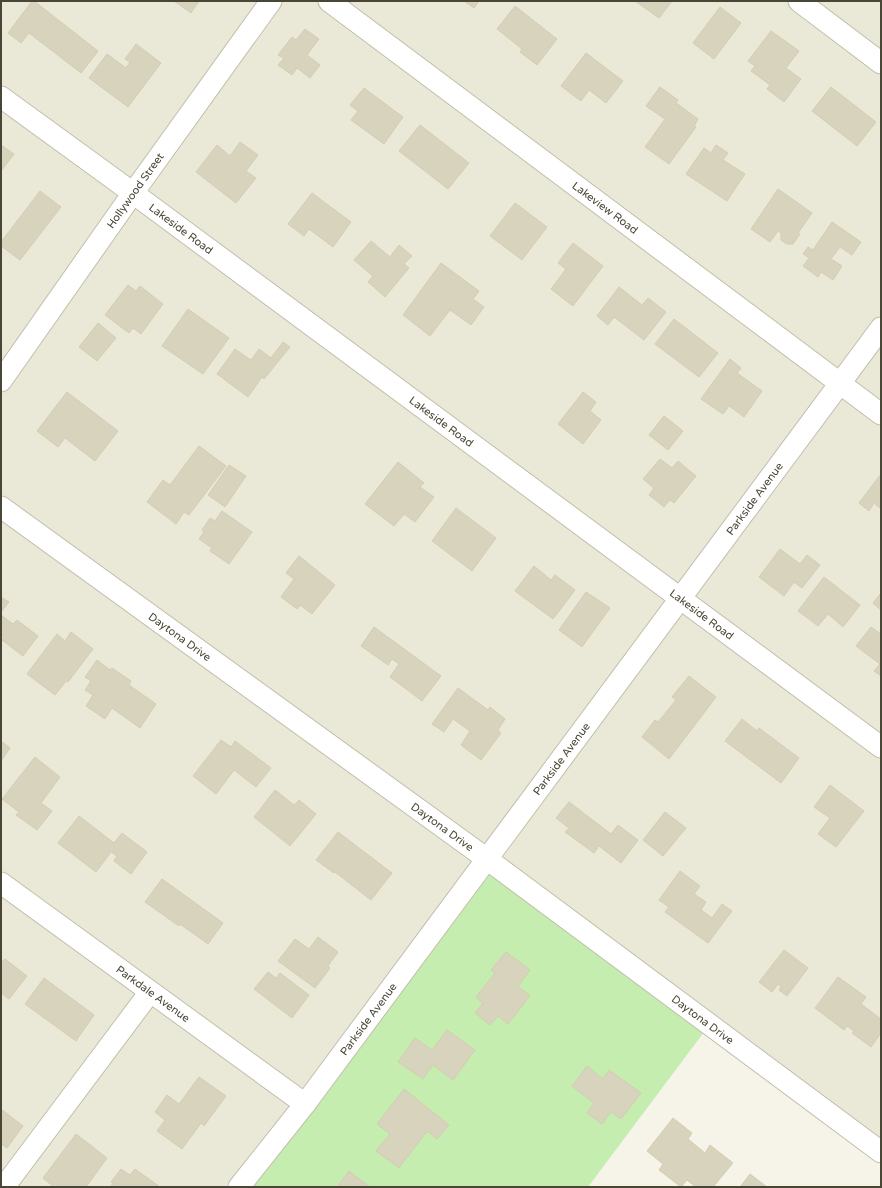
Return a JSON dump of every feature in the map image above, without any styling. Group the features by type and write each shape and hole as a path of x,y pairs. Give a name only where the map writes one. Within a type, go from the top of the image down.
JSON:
{"street":[{"name":"Hollywood Street","path":"1,381 133,193 271,1"},
{"name":"Lakeview Road","path":"329,1 881,414"},
{"path":"799,1 881,63"},
{"name":"Lakeside Road","path":"1,97 133,193 881,747"},
{"name":"Parkside Avenue","path":"239,1187 305,1104 881,328"},
{"name":"Daytona Drive","path":"1,507 487,859 881,1152"},
{"name":"Parkdale Avenue","path":"1,882 305,1104"},
{"path":"4,1187 150,992"}],"shaded area":[{"path":"1,1 881,1 881,1151 710,1024 238,1187 1,1187"}],"green space":[{"path":"488,860 710,1024 588,1187 238,1187"}],"building":[{"path":"32,1 34,1 98,51 81,73 29,33 21,43 8,33"},
{"path":"174,1 199,1 191,13"},
{"path":"464,1 479,1 474,8"},
{"path":"635,1 672,1 659,18"},
{"path":"515,6 557,39 537,65 520,52 522,49 497,29"},
{"path":"720,7 741,23 714,59 693,43"},
{"path":"305,29 319,39 307,55 320,65 310,78 297,68 292,75 278,65 284,58 278,55 292,37 296,40"},
{"path":"771,31 799,51 786,68 801,79 784,102 767,89 770,85 751,71 755,66 748,61"},
{"path":"136,44 161,63 128,107 89,78 107,54 126,68 130,62 125,59"},
{"path":"586,53 623,81 606,103 589,90 581,101 561,86"},
{"path":"660,87 678,100 676,103 698,119 694,126 696,127 669,164 645,147 665,119 646,106"},
{"path":"831,87 876,122 857,146 812,111"},
{"path":"364,88 403,117 384,144 351,120 358,111 350,105"},
{"path":"420,125 469,163 448,189 399,151"},
{"path":"240,142 258,155 246,171 256,178 236,203 196,172 217,145 230,156"},
{"path":"1,145 14,154 1,171"},
{"path":"716,145 728,153 723,160 745,174 727,201 686,174 704,148 711,153"},
{"path":"778,189 812,213 798,233 800,234 793,244 787,244 781,240 781,233 778,231 770,242 751,229"},
{"path":"40,191 61,207 20,260 1,246 1,242"},
{"path":"312,193 351,222 333,247 309,229 304,236 288,224"},
{"path":"515,203 547,227 522,260 490,236"},
{"path":"832,222 861,242 852,255 840,247 831,259 842,266 833,280 821,272 818,277 803,266 809,258 803,254 808,247 813,250"},
{"path":"371,241 390,257 399,245 412,256 404,264 409,268 385,297 368,282 373,276 354,260"},
{"path":"573,243 603,266 573,306 551,289 566,269 558,263"},
{"path":"441,263 479,291 473,299 484,307 471,325 450,310 430,336 403,315"},
{"path":"128,285 136,291 140,286 163,304 141,334 133,328 129,333 105,315"},
{"path":"619,287 642,305 648,298 666,312 644,340 614,317 608,325 597,316"},
{"path":"188,309 229,338 203,374 162,346"},
{"path":"674,319 718,353 699,377 655,344"},
{"path":"98,323 116,338 97,361 79,347"},
{"path":"283,342 290,347 264,379 262,377 248,397 217,374 235,349 251,360 259,349 271,358"},
{"path":"730,359 741,368 737,373 762,391 744,417 729,406 723,414 701,399"},
{"path":"67,392 118,431 95,461 65,438 58,447 37,431"},
{"path":"583,392 596,402 590,411 601,420 583,444 558,424"},
{"path":"664,416 683,431 668,450 649,435"},
{"path":"199,446 226,466 189,515 184,512 176,524 147,502 163,480 170,485"},
{"path":"660,459 672,468 678,461 696,476 674,503 670,500 664,507 649,495 654,488 643,479"},
{"path":"398,462 424,483 420,487 434,497 415,522 404,514 394,526 365,504"},
{"path":"229,465 246,476 225,507 208,495"},
{"path":"881,474 881,509 874,503 869,511 859,503"},
{"path":"456,508 496,538 472,571 432,541"},
{"path":"222,511 252,532 229,564 210,551 212,548 199,539 204,532 202,530 210,518 215,521"},
{"path":"780,549 800,564 807,555 820,565 802,588 794,582 784,596 759,577"},
{"path":"299,556 335,585 312,614 300,605 297,609 281,597 294,579 286,573"},
{"path":"534,566 551,580 555,575 575,590 553,619 515,591"},
{"path":"824,577 860,605 843,627 828,614 818,626 798,611"},
{"path":"586,592 610,608 582,647 559,630"},
{"path":"881,593 881,610 873,603"},
{"path":"1,597 9,602 1,612"},
{"path":"1,615 13,624 17,620 38,636 23,656 2,640 4,637 1,635"},
{"path":"374,627 441,676 422,701 390,677 399,664 392,659 388,665 361,646"},
{"path":"871,627 881,634 881,676 874,671 880,664 856,646"},
{"path":"71,632 93,649 68,682 66,681 55,695 27,674 57,634 65,641"},
{"path":"97,660 110,670 112,668 131,681 129,685 156,704 140,728 112,708 105,719 86,706 93,695 85,690 91,681 85,677"},
{"path":"689,676 716,697 669,759 642,737 655,720 658,722 676,700 672,697"},
{"path":"458,688 488,710 490,707 505,719 498,730 501,733 481,760 461,745 470,731 453,719 444,732 432,724"},
{"path":"742,719 757,731 759,728 799,758 781,783 725,741"},
{"path":"221,740 231,747 235,741 271,768 256,787 234,770 216,794 193,776"},
{"path":"1,741 10,748 1,761"},
{"path":"35,757 60,777 41,803 52,811 37,830 16,815 19,812 2,799"},
{"path":"830,785 864,811 836,847 818,834 830,818 814,807"},
{"path":"275,790 294,805 299,800 316,814 290,846 254,817"},
{"path":"569,802 611,834 618,825 638,840 621,863 599,846 594,853 565,832 569,828 556,818"},
{"path":"665,812 686,828 663,856 643,840"},
{"path":"79,816 114,843 122,833 147,852 131,874 114,861 117,856 111,852 96,872 58,843"},
{"path":"338,832 392,873 371,900 335,872 334,873 316,860"},
{"path":"680,871 700,886 694,894 706,902 701,910 712,918 722,904 732,911 708,943 665,912 669,907 659,900"},
{"path":"162,879 223,923 208,944 145,902"},
{"path":"318,937 338,952 328,966 330,968 315,988 278,961 295,939 309,949"},
{"path":"784,950 808,968 787,996 779,990 781,987 778,984 772,992 759,982"},
{"path":"506,952 530,970 518,986 530,996 508,1024 498,1016 490,1025 475,1013 483,1003 476,997 495,973 491,970"},
{"path":"5,959 27,976 9,999 1,993 1,963"},
{"path":"268,972 276,978 280,973 309,995 292,1018 254,989"},
{"path":"838,977 866,997 861,1004 881,1019 881,1033 871,1047 852,1033 854,1031 847,1026 844,1030 815,1008"},
{"path":"44,978 94,1015 76,1041 25,1004"},
{"path":"447,1030 475,1050 453,1080 433,1065 423,1079 398,1062 415,1038 432,1050"},
{"path":"587,1066 603,1079 609,1070 641,1093 621,1119 611,1112 602,1124 587,1113 594,1103 572,1086"},
{"path":"199,1077 226,1096 204,1126 201,1123 182,1149 157,1131 165,1120 155,1112 167,1095 179,1104"},
{"path":"404,1089 449,1125 437,1139 427,1131 399,1168 376,1151 390,1134 377,1124"},
{"path":"1,1109 23,1126 7,1148 1,1144"},
{"path":"673,1118 692,1133 688,1139 705,1153 710,1145 733,1163 713,1187 696,1187 687,1180 681,1187 659,1170 663,1164 647,1151"},
{"path":"76,1134 107,1158 86,1187 54,1187 43,1178"},
{"path":"121,1169 130,1175 135,1169 160,1187 111,1186 113,1183 111,1182"},
{"path":"349,1171 370,1187 337,1187"},
{"path":"750,1174 767,1187 740,1187"}]}
